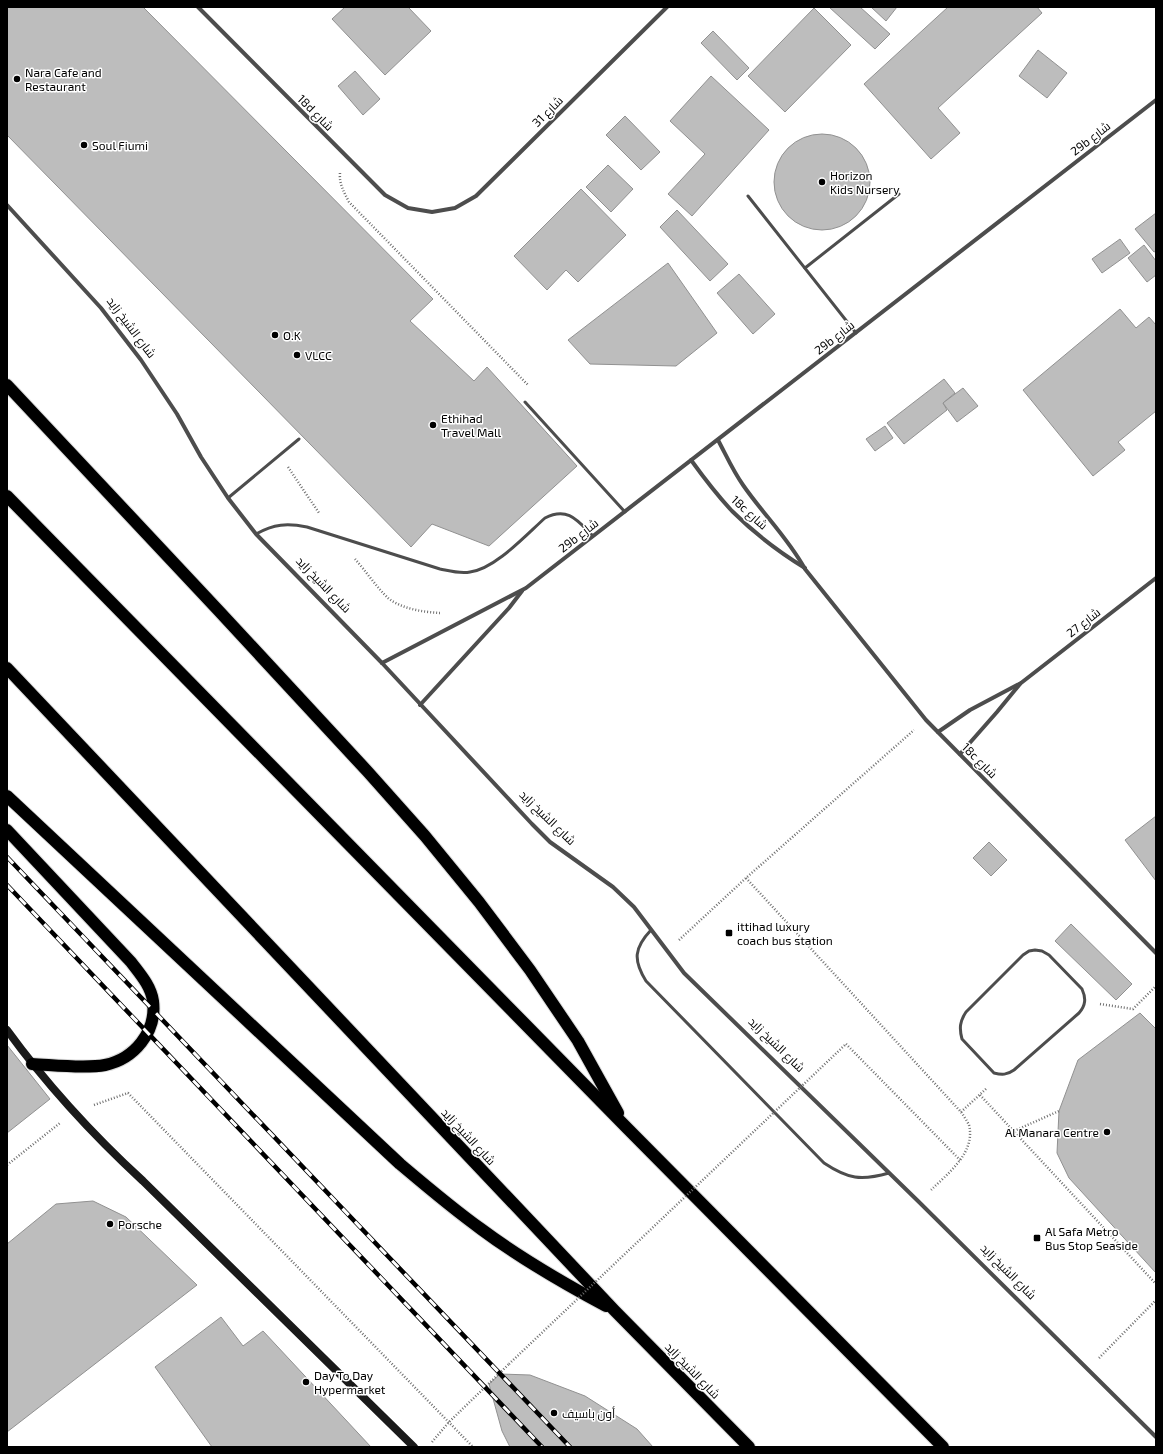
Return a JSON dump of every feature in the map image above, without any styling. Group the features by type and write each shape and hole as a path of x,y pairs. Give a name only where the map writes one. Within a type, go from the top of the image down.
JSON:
{"highway":[{"path":"7,385 229,621 425,836 479,902 530,970 578,1041 627,1128"},
{"path":"7,496 627,1128 943,1447"},
{"name":"شارع الشيخ زايد","path":"7,668 615,1311 749,1447"},
{"path":"7,796 400,1164 428,1188 481,1230 525,1259 569,1286 615,1311"},
{"path":"7,830 131,962 146,981 153,1002 152,1024 142,1043 126,1058 105,1065 80,1066 32,1064"}],"street":[{"name":"18d شارع","path":"198,7 385,196 408,208 432,212"},
{"name":"شارع 31","path":"432,212 455,208 476,196 666,7"},
{"name":"29b شارع","path":"382,663 524,589 1156,100"},
{"name":"شارع الشيخ زايد","path":"7,205 101,308 141,360 228,498 256,534 382,663 546,837 569,857 591,870 634,907 684,973 919,1202 1156,1437"},
{"name":"18c شارع","path":"718,440 744,486 791,546 805,569 926,720 1156,953"},
{"name":"18c شارع","path":"691,460 706,481 733,512 805,569"},
{"name":"شارع 27","path":"938,732 970,710 1021,683 1156,578"},
{"name":"29b شارع","path":"420,704 509,608 524,589"},
{"name":"شارع 27","path":"960,754 1021,683"},
{"path":"7,1030 32,1064 74,1113 107,1148 149,1187 414,1447"}],"lane":[{"path":"805,268 899,194"},
{"path":"748,196 856,333"},
{"path":"525,402 625,512"},
{"path":"228,498 299,439"},
{"path":"256,534 268,528 294,524 440,569 470,573 484,569 497,560 545,518 553,514 563,513 573,517 594,536"},
{"path":"651,930 641,940 637,954 638,969 646,981 824,1163 838,1172 855,1178 873,1178 889,1173"},
{"path":"1028,951 1042,951 1049,955 1082,989 1085,995 1085,1002 1079,1013 1014,1070 1008,1074 1001,1075 994,1073 988,1068 962,1039 960,1025 966,1012 1023,955 1028,951"}],"path":[{"path":"345,155 340,167 340,179 343,191 349,202 532,390"},
{"path":"667,951 746,878 926,720"},
{"path":"746,878 961,1112 969,1125 970,1141 961,1161 919,1202"},
{"path":"1085,1002 1133,1009 1156,986"},
{"path":"428,1447 449,1422 509,1364 846,1044 961,1161"},
{"path":"961,1112 1001,1075"},
{"path":"7,1165 74,1113 128,1093 473,1447"},
{"path":"980,1095 1156,1284"},
{"path":"1014,1132 1059,1111"},
{"path":"1088,1370 1156,1300"}],"building":[{"path":"7,7 143,7 433,299 410,321 474,381 487,367 577,466 489,546 432,524 411,547 7,135"},
{"path":"345,7 408,7 431,31 385,75 332,19"},
{"path":"829,7 860,7 890,34 875,49"},
{"path":"871,7 897,7 886,21"},
{"path":"948,7 1037,7 1042,13 938,108 960,133 931,159 864,84"},
{"path":"814,8 851,45 785,112 748,76"},
{"path":"713,31 749,68 737,80 701,43"},
{"path":"1038,50 1067,73 1047,98 1019,76"},
{"path":"355,71 380,99 363,115 338,86"},
{"path":"711,76 769,130 692,216 668,194 705,154 670,121"},
{"path":"625,116 660,152 641,170 606,135"},
{"name":"Horizon Kids Nursery","path":"822,134 840,138 849,142 856,148 862,155 866,164 870,182 866,200 862,209 856,216 849,222 840,226 822,230 804,226 795,222 788,216 782,209 778,200 774,182 778,164 782,155 788,148 795,142 804,138"},
{"path":"608,165 633,189 611,212 586,187"},
{"path":"581,189 626,235 578,282 566,270 547,290 514,256"},
{"path":"677,210 728,264 710,281 660,227"},
{"path":"1156,213 1156,251 1154,252 1135,229"},
{"path":"1120,239 1130,253 1102,273 1092,259"},
{"path":"1144,245 1156,261 1156,275 1147,282 1128,258"},
{"path":"668,263 717,333 676,366 590,364 568,340"},
{"path":"739,274 775,314 753,334 717,293"},
{"path":"1120,309 1136,328 1149,317 1156,325 1156,411 1118,442 1125,450 1093,476 1023,390"},
{"path":"944,379 955,393 943,403 947,410 904,444 887,423"},
{"path":"963,388 978,406 957,422 943,403"},
{"path":"885,426 893,438 875,451 866,439"},
{"path":"1156,816 1156,881 1125,840"},
{"path":"989,842 1007,860 991,876 973,858"},
{"path":"1071,924 1132,984 1116,1000 1055,941"},
{"name":"Al Manara Centre","path":"1140,1013 1156,1029 1156,1273 1069,1178 1057,1153 1059,1111 1078,1060"},
{"path":"7,1045 50,1099 7,1133"},
{"path":"93,1201 126,1217 197,1285 7,1432 7,1244 56,1204"},
{"path":"221,1317 243,1346 263,1331 371,1447 212,1447 155,1367"},
{"name":"أون باسيف","path":"500,1374 530,1375 585,1396 637,1429 653,1447 510,1447 502,1431 489,1384"}],"railway":[{"path":"7,857 570,1447"},
{"path":"7,885 542,1447"}],"place":[{"name":"Nara Cafe and Restaurant","path":"17,79"},
{"name":"Soul Fiumi","path":"84,145"},
{"name":"Horizon Kids Nursery","path":"822,182"},
{"name":"O.K","path":"275,335"},
{"name":"VLCC","path":"297,355"},
{"name":"Ethihad Travel Mall","path":"433,425"},
{"name":"ittihad luxury coach bus station","path":"729,933"},
{"name":"Al Manara Centre","path":"1107,1132"},
{"name":"Porsche","path":"110,1224"},
{"name":"Al Safa Metro Bus Stop Seaside","path":"1037,1238"},
{"name":"Day To Day Hypermarket","path":"306,1382"},
{"name":"أون باسيف","path":"554,1413"}]}
